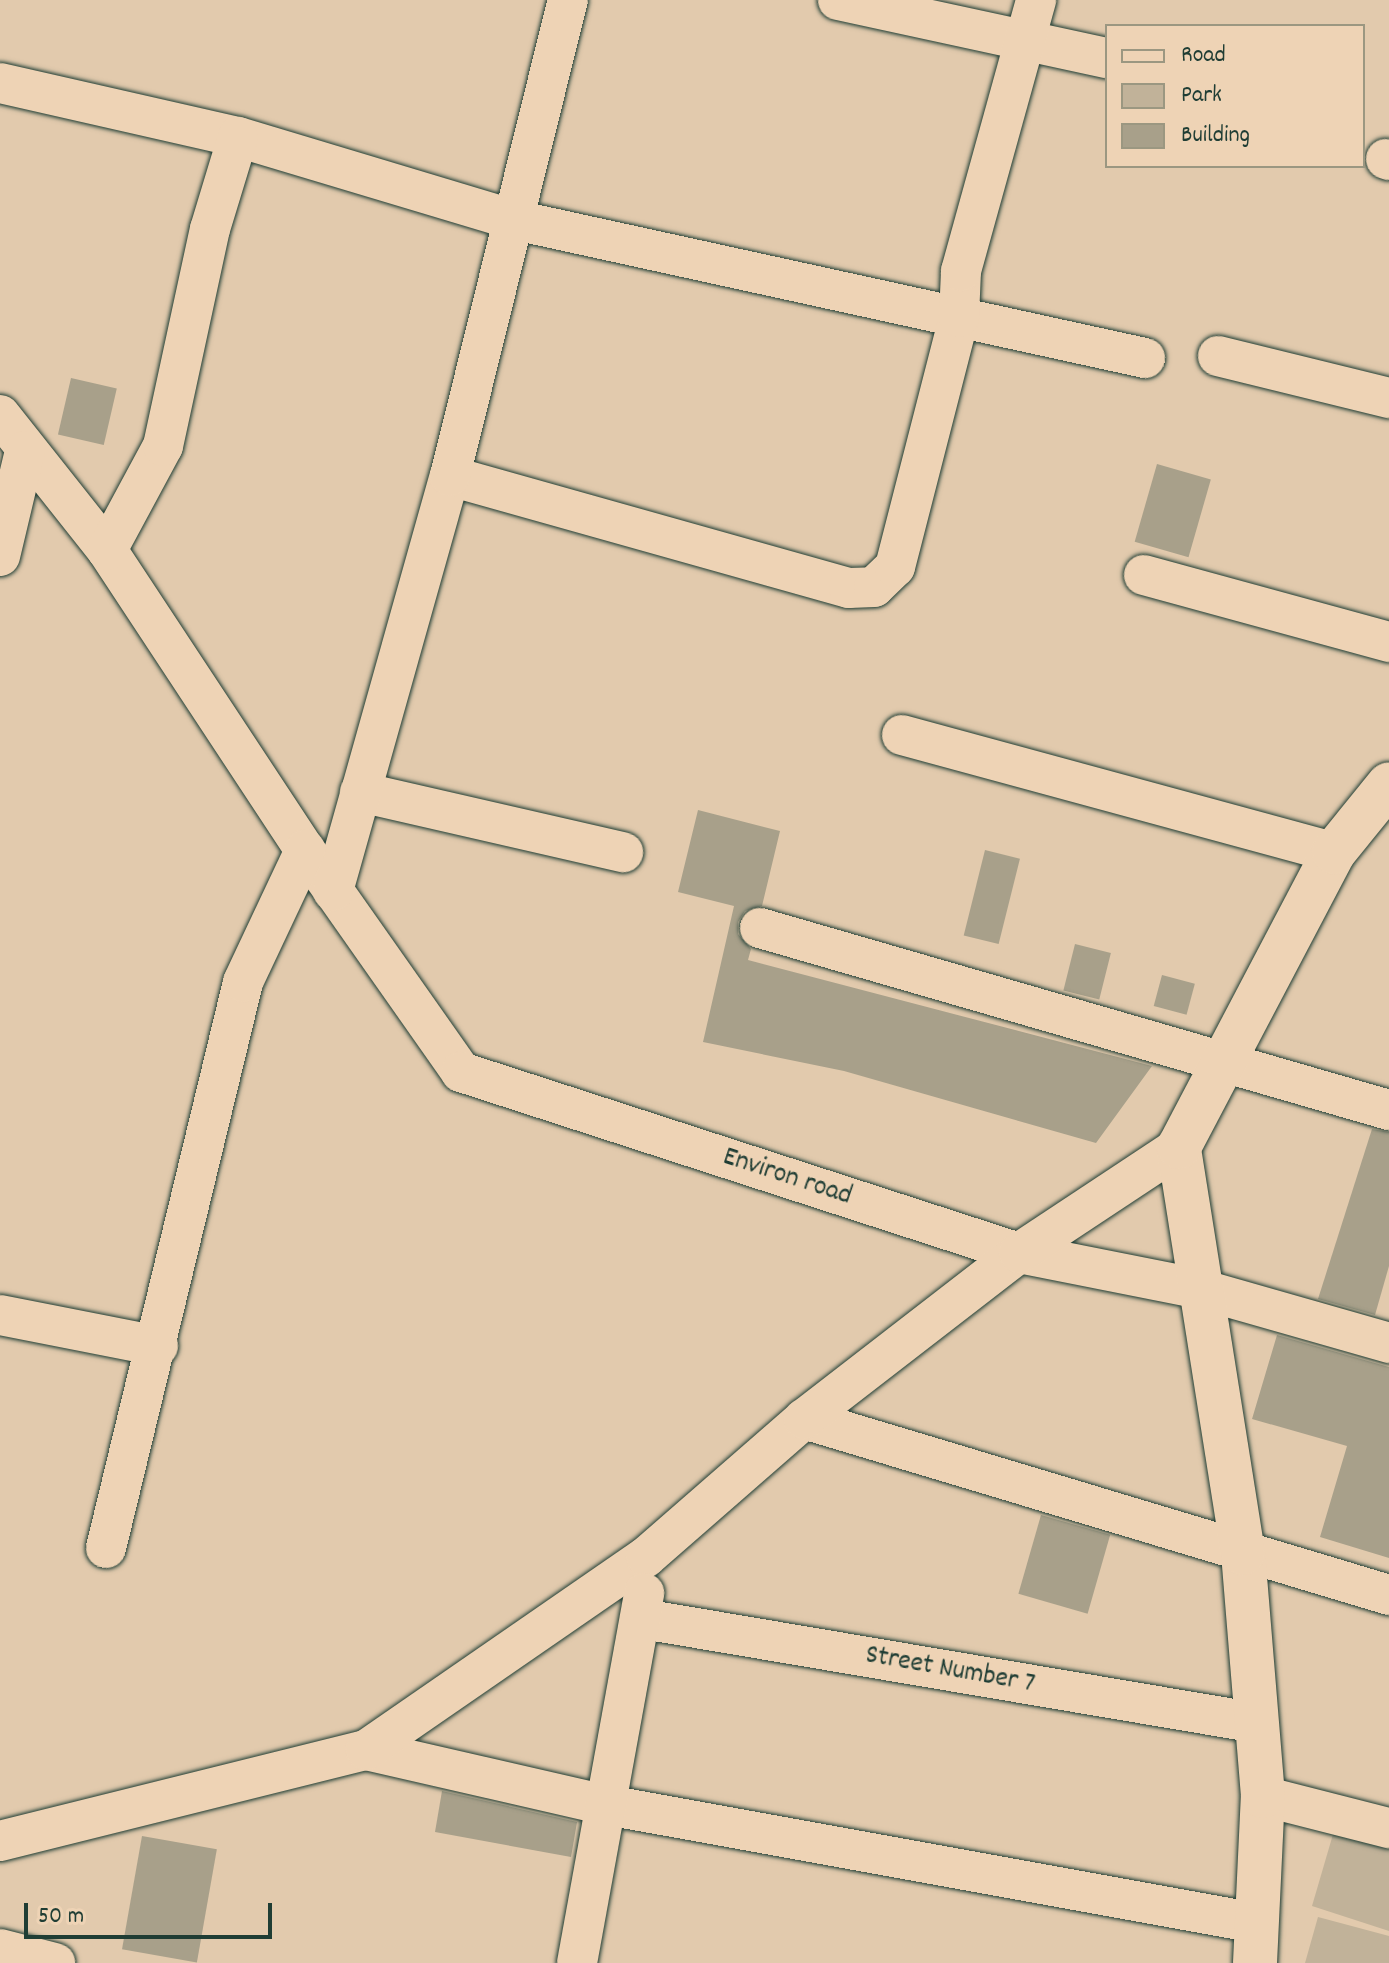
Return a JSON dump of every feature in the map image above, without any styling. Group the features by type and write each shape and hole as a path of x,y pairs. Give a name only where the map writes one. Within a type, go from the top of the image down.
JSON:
{"street":[{"path":"333,891 450,476 568,0"},
{"path":"838,0 1105,58"},
{"path":"450,476 849,588 874,587 895,567 959,317 961,271 1036,0"},
{"path":"0,83 238,137 515,220 1145,358"},
{"path":"107,550 163,446 210,229 238,137"},
{"path":"1218,356 1389,398"},
{"name":"Environ road","path":"0,415 25,451 107,550 305,850 461,1072 1019,1253 1200,1289 1389,1343"},
{"path":"0,556 25,451"},
{"path":"1144,575 1389,642"},
{"path":"902,735 1334,852"},
{"path":"360,792 623,852"},
{"path":"0,1841 366,1750 646,1557 804,1419 1019,1253 1179,1147 1220,1060 1334,852 1382,803"},
{"path":"106,1548 158,1346 243,982 305,850"},
{"path":"760,928 1389,1110"},
{"path":"366,1750 607,1805 1256,1943 1263,1796 1243,1553 1179,1147"},
{"path":"0,1315 158,1346"},
{"path":"804,1419 1389,1595"},
{"path":"577,1963 643,1619 646,1557"},
{"name":"Street Number 7","path":"643,1619 1257,1723"},
{"path":"1263,1796 1389,1828"},
{"path":"0,1949 55,1963"}],"green space":[{"path":"1336,1824 1389,1841 1389,1931 1312,1906"},
{"path":"1318,1917 1389,1936 1389,1963 1305,1963"}],"building":[{"path":"71,378 117,389 104,445 58,435"},
{"path":"1157,464 1211,479 1189,557 1135,542"},
{"path":"698,810 780,831 762,906 745,911 738,922 738,934 751,949 748,960 1152,1066 1096,1143 844,1071 703,1042 734,906 678,892"},
{"path":"985,850 1020,859 999,944 964,935"},
{"path":"1075,944 1111,953 1099,1000 1063,991"},
{"path":"1162,975 1195,984 1187,1015 1154,1006"},
{"path":"1372,1129 1389,1132 1389,1266 1375,1315 1318,1299"},
{"path":"1277,1335 1389,1367 1389,1558 1320,1537 1347,1446 1252,1419"},
{"path":"1041,1515 1110,1535 1088,1614 1018,1594"},
{"path":"442,1791 577,1822 571,1857 435,1832"},
{"path":"142,1836 217,1849 197,1962 122,1949"}]}
